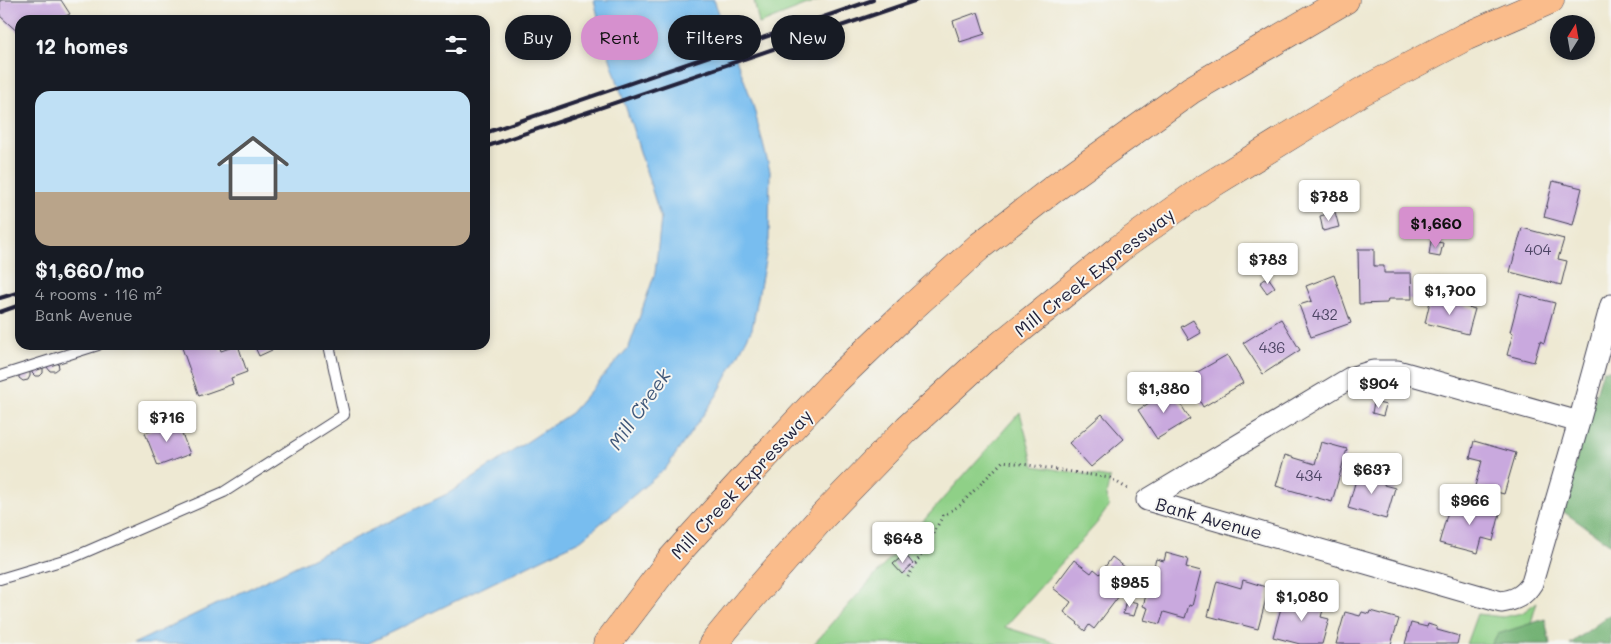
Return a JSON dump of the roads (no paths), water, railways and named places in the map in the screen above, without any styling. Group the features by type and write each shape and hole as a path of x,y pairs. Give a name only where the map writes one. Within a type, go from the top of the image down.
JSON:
{"highway":[{"name":"Mill Creek Expressway","path":"607,644 670,561 754,468 836,382 909,310 981,245 1059,184 1190,90 1345,0"},
{"name":"Mill Creek Expressway","path":"713,644 824,514 908,428 981,361 1119,249 1202,190 1361,92 1465,37 1550,0"}],"street":[{"name":"Bank Avenue","path":"1580,422 1398,371 1373,371 1350,378 1147,500 1501,602 1515,600 1527,591 1532,583 1580,422 1611,304"}],"lane":[{"path":"0,376 82,350"},
{"path":"0,579 74,557 224,492 344,415 330,350"}],"water":[{"name":"Mill Creek","path":"594,0 714,0 720,15 668,15 668,60 737,60 752,101 770,171 769,240 752,329 717,395 666,468 581,540 367,644 133,644 449,493 571,413 629,347 655,273 661,219 610,60 658,60 658,15 598,15"}],"railway":[{"path":"490,131 873,0"},
{"path":"490,145 917,0"},
{"path":"0,298 15,294"},
{"path":"0,312 15,307"}]}
